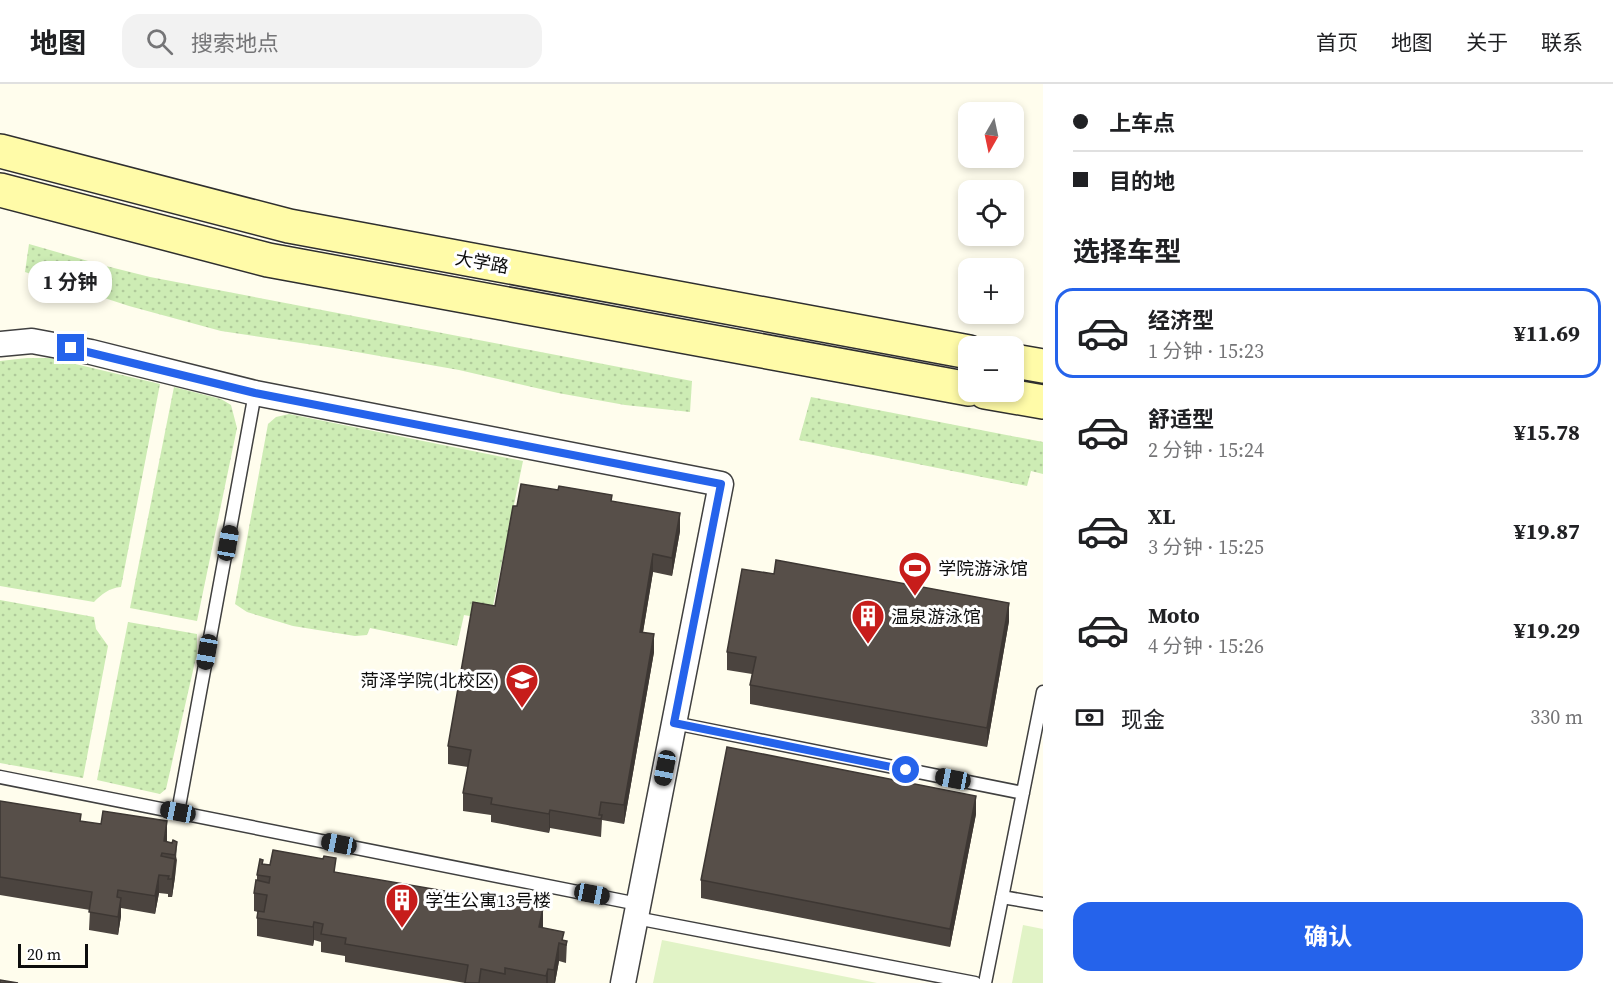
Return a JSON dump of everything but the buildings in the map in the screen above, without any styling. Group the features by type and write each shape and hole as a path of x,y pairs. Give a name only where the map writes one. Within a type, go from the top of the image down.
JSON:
{"main road":[{"name":"大学路","path":"0,151 289,226 958,350"},
{"name":"大学路","path":"0,190 268,260 958,387"},
{"path":"1024,363 1043,366"},
{"path":"1024,399 1043,402"}],"street":[{"path":"0,344 32,340 255,393 721,484 623,983"}],"lane":[{"path":"178,812 255,393"},
{"path":"985,983 1043,692"},
{"path":"674,723 1023,793"},
{"path":"0,777 178,812 975,983"},
{"path":"1002,897 1043,904"}],"green space":[{"path":"29,244 150,277 692,381 690,412 625,405 558,393 459,370 221,331 129,306 25,272"},
{"path":"50,358 160,384 121,587 106,592 94,602 0,586 0,361"},
{"path":"174,387 221,399 231,405 237,428 197,621 130,608"},
{"path":"811,397 1043,442 1043,474 1031,471 1027,486 799,440"},
{"path":"289,414 523,461 490,620 464,615 457,646 370,628 367,635 355,636 293,626 247,612 235,604 268,424 276,417"},
{"path":"0,600 94,617 96,629 108,646 83,778 0,763"},
{"path":"128,622 197,634 197,653 166,789 160,794 97,780"},
{"path":"1023,925 1043,929 1043,983 1012,983"},
{"path":"662,940 877,983 653,983"}],"place":[{"name":"学院游泳馆","path":"915,597"},
{"name":"温泉游泳馆","path":"868,645"},
{"name":"菏泽学院(北校区)","path":"522,709"},
{"name":"学生公寓13号楼","path":"402,929"}],"route":[{"path":"71,348 255,393 721,484 674,723 906,770"}]}
